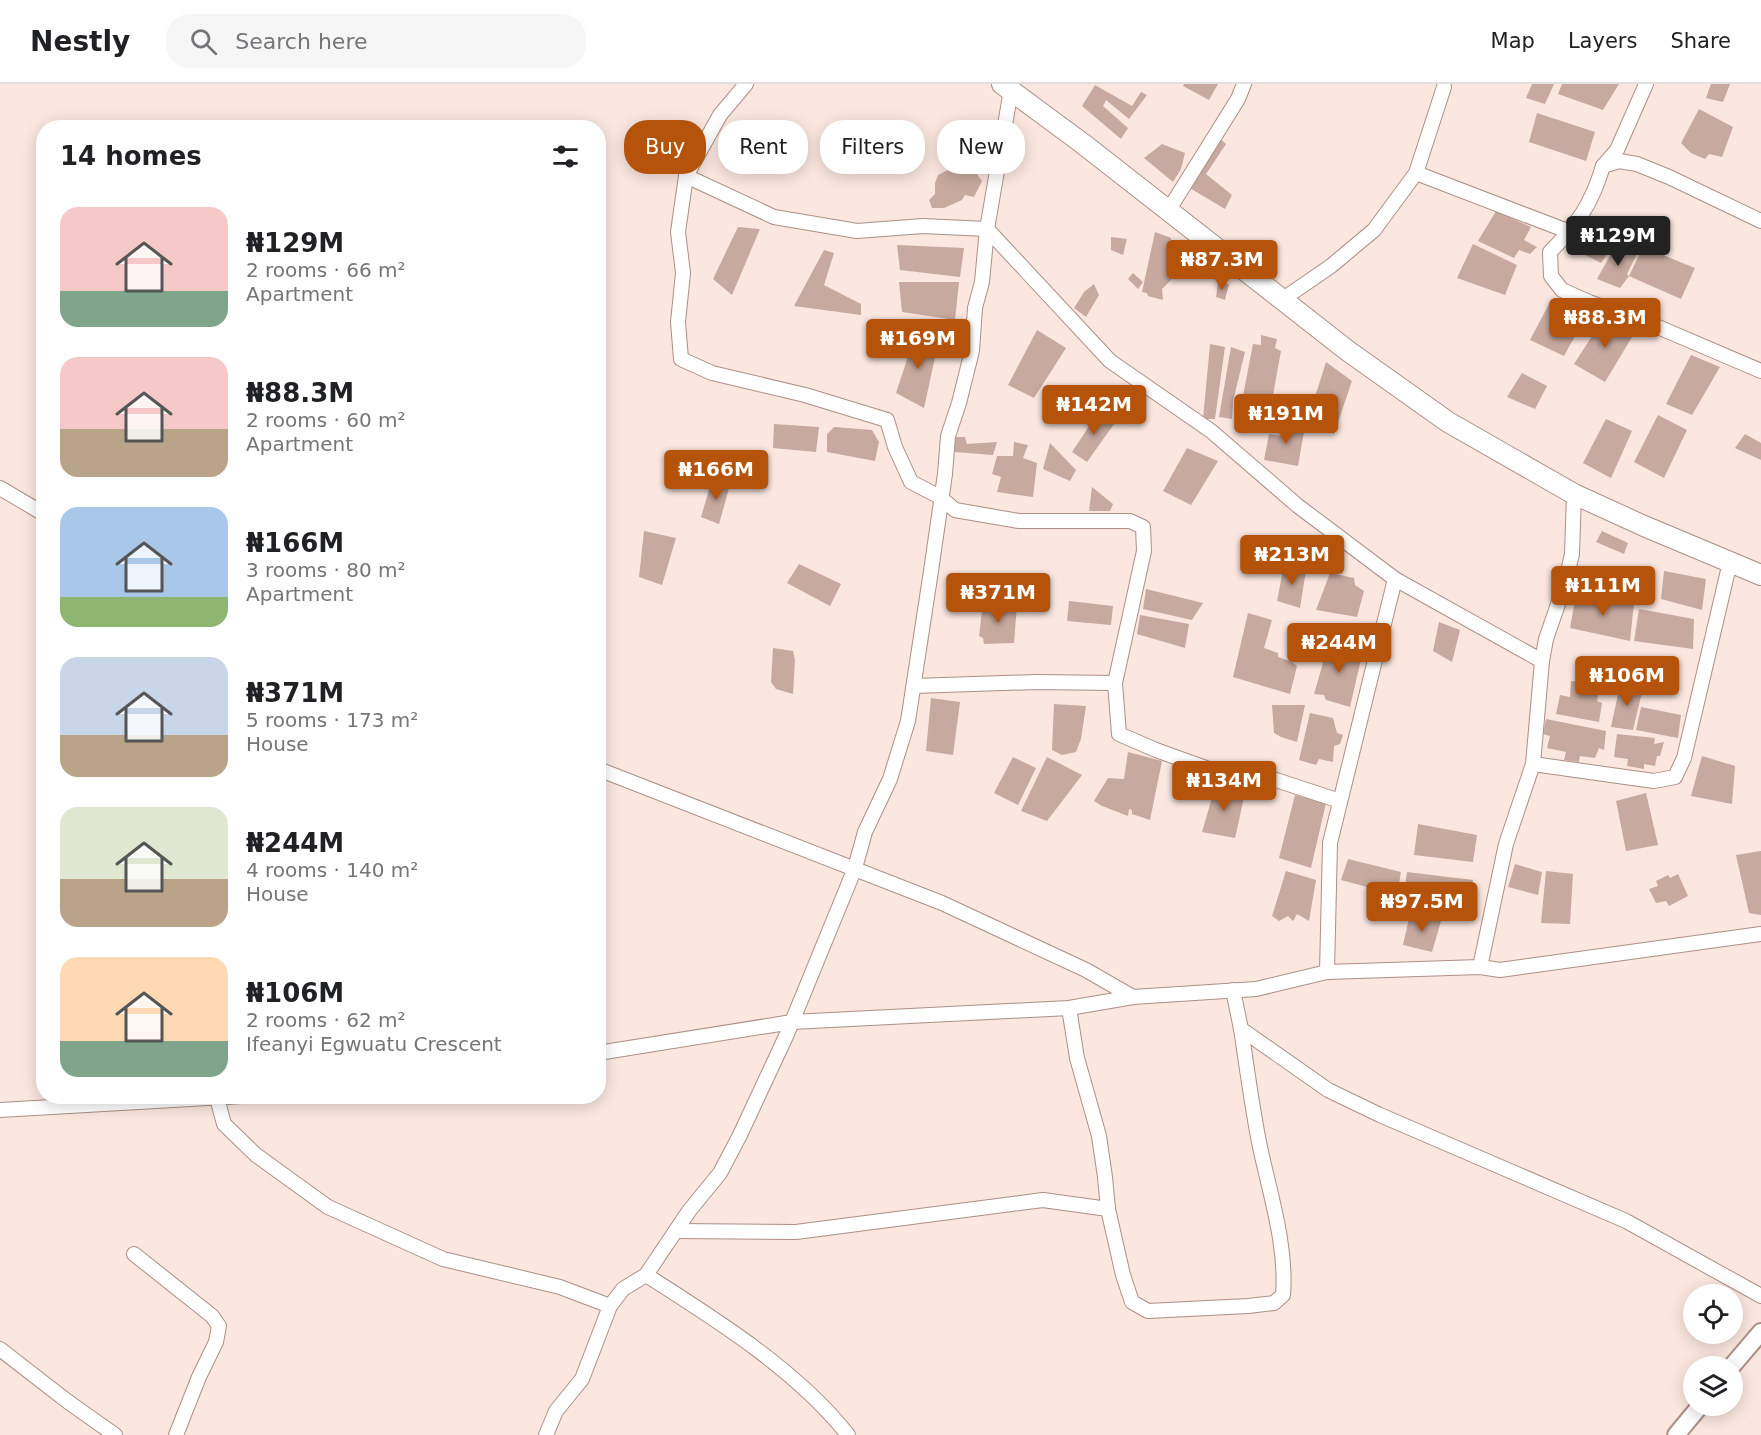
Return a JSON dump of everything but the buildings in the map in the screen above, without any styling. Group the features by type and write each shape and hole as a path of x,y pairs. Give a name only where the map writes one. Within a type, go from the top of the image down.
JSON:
{"main road":[{"path":"1006,87 1082,143 1348,351 1448,422 1574,494 1761,574"}],"street":[{"path":"746,84 720,115 686,176 678,232 683,273 678,322 681,358 712,373 806,395 887,420 895,447 911,482 940,497 955,510 1019,522 1130,522 1143,527 1144,550 1115,683 1119,734 1217,772 1274,779 1340,801"},
{"path":"1168,211 1238,99 1244,84"},
{"path":"1646,84 1617,150 1603,166 1595,193 1570,232 1550,252 1551,276 1562,290 1644,321 1761,370"},
{"path":"546,1435 556,1411 582,1379 610,1306 623,1289 646,1275 720,1173 764,1086 792,1022 855,868 865,832 890,779 908,721 914,686 945,474 948,436 972,351 975,308 982,282 1006,87"},
{"path":"1283,299 1331,266 1374,230 1416,173 1444,87"},
{"path":"1603,166 1619,161 1637,164 1761,221"},
{"path":"1416,173 1570,232"},
{"path":"686,176 774,217 857,231 923,226 987,229 1110,361 1211,431 1298,506 1395,579 1542,661"},
{"path":"0,488 36,509"},
{"path":"1480,967 1506,844 1533,764 1546,639 1565,584 1572,554 1574,494"},
{"path":"1533,764 1654,781 1675,777 1684,758 1730,562"},
{"path":"1327,972 1330,843 1395,579"},
{"path":"914,686 1036,682 1115,683"},
{"path":"606,773 942,903 1086,970 1132,997"},
{"path":"606,1052 792,1022 1069,1008 1132,997 1256,989 1327,972 1480,967 1500,970 1761,934"},
{"path":"1069,1008 1077,1058 1099,1136 1108,1209 1123,1275 1132,1302 1148,1311 1248,1306 1274,1303 1283,1295 1284,1278 1276,1224 1254,1120 1233,990"},
{"path":"1241,1029 1328,1090 1380,1115 1626,1221 1761,1296"},
{"path":"0,1110 74,1104"},
{"path":"219,1104 224,1124 255,1155 328,1207 443,1259 561,1287 610,1306"},
{"path":"676,1231 796,1232 1043,1200 1108,1209"},
{"path":"134,1254 212,1316 219,1326 216,1342 176,1435"},
{"path":"646,1275 709,1315 774,1365 815,1399 848,1435"},
{"path":"1742,1356 1759,1339"},
{"path":"0,1349 115,1435"},
{"path":"1676,1435 1692,1416"}]}
